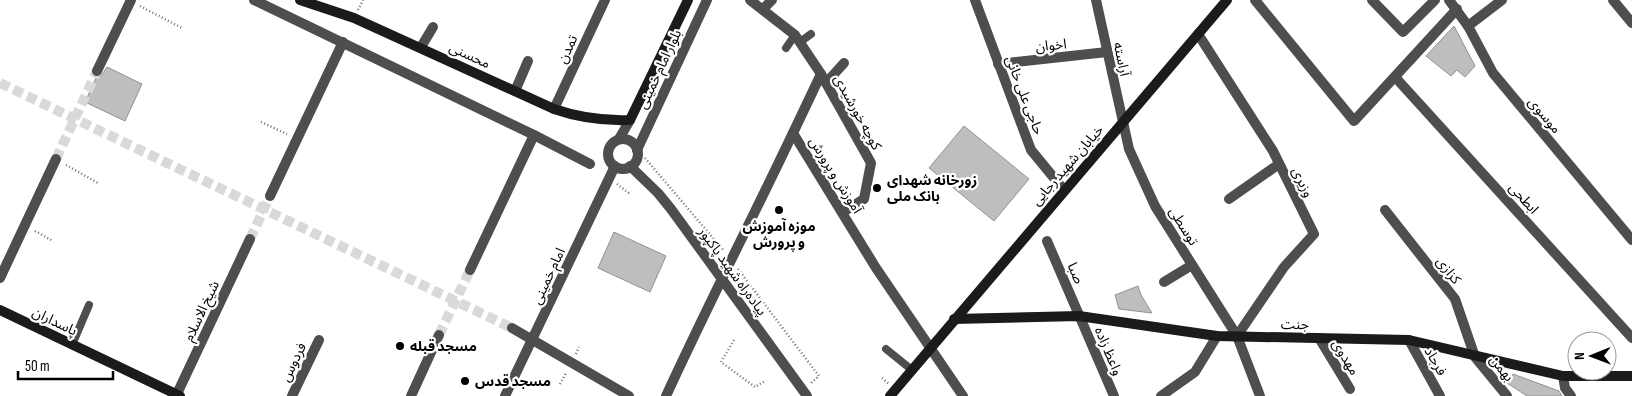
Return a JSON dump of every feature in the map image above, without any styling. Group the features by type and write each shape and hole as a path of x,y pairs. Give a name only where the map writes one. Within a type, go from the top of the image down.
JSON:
{"street":[{"path":"97,71 130,0"},
{"path":"254,0 590,164"},
{"name":"محسنی","path":"300,0 354,18 554,109 583,118 630,120"},
{"name":"تمدن","path":"554,109 605,0"},
{"name":"بلوار امام خمینی","path":"619,139 688,0"},
{"name":"بلوار امام خمینی","path":"637,150 707,0"},
{"path":"750,0 798,39 824,79"},
{"path":"763,9 772,0"},
{"name":"حاجی علی خانی","path":"975,0 1031,150 1064,190"},
{"name":"آراسته","path":"1096,0 1122,123"},
{"name":"خیابان شهید رجایی","path":"890,396 1227,0"},
{"path":"1255,0 1354,121 1457,9"},
{"path":"1372,0 1403,32 1435,0"},
{"name":"موسوی","path":"1449,0 1468,26 1492,73 1632,240"},
{"path":"1468,26 1502,0"},
{"path":"1612,0 1632,23"},
{"path":"421,47 433,27"},
{"name":"وزیری","path":"1198,34 1280,164 1314,234 1284,267 1237,336"},
{"path":"270,196 343,42"},
{"name":"اخوان","path":"998,64 1107,52"},
{"path":"515,91 528,61"},
{"name":"آموزش و پرورش","path":"844,63 824,79 793,133 843,212 873,271 963,396"},
{"name":"ابطحی","path":"1395,77 1632,338"},
{"name":"کوچه خورشیدی","path":"824,79 871,163 864,199 843,212"},
{"name":"توسطی","path":"1122,123 1129,150 1156,206 1237,336 1260,396"},
{"path":"666,396 708,305 723,280 793,133"},
{"path":"470,270 534,135"},
{"path":"619,139 630,141 637,150 635,161 630,166 623,168 615,166 610,161 608,150 612,143 619,139"},
{"path":"0,278 56,159"},
{"path":"1229,200 1280,164"},
{"name":"امام خمینی","path":"505,396 615,166"},
{"name":"پیاده‌راه شهید پاکپور","path":"630,166 658,193 807,396"},
{"name":"کزازی","path":"1384,210 1455,299 1475,357"},
{"name":"شیخ الاسلام","path":"177,395 250,239"},
{"name":"صبا","path":"1047,241 1079,316"},
{"path":"1164,282 1192,264"},
{"name":"پاسداران","path":"0,310 177,395"},
{"name":"جنت","path":"954,319 1079,316 1216,336 1409,340 1475,357 1563,376 1632,376"},
{"name":"واعظ زاده","path":"1079,316 1114,396"},
{"path":"512,328 629,396"},
{"path":"411,396 440,335"},
{"path":"1160,396 1194,372 1216,336"},
{"name":"مهدوی","path":"1319,338 1350,390"},
{"name":"فردوس","path":"292,396 319,340"},
{"name":"فرجاد","path":"1409,340 1440,396"},
{"name":"بهمن","path":"1475,357 1507,396"},
{"path":"1563,376 1565,388 1571,396"}],"lane":[{"path":"786,48 798,39 810,34"},
{"path":"72,345 89,305"},
{"path":"886,349 912,370"}],"path":[{"path":"130,0 182,28"},
{"path":"261,122 297,139"},
{"path":"56,159 98,183"},
{"path":"25,226 53,241"},
{"path":"734,340 721,362 755,387 765,381"}],"building":[{"path":"1454,26 1475,66 1465,77 1457,70 1451,76 1426,56"},
{"path":"107,67 142,84 125,121 85,102 96,78 101,76"},
{"path":"964,126 1029,179 994,221 929,168"},
{"path":"614,232 666,256 650,292 598,268"},
{"path":"1138,286 1152,313 1119,309 1115,295"},
{"path":"1513,374 1559,391 1562,396 1527,396 1507,383"}],"tunnel":[{"path":"56,159 97,71"},
{"path":"0,83 512,328"},
{"path":"250,239 270,196"},
{"path":"439,335 470,270"}],"place":[{"name":"زورخانه شهدای بانک ملی","path":"877,188"},
{"name":"موزه آموزش و پرورش","path":"779,210"},
{"name":"مسجد قبله","path":"400,346"},
{"name":"مسجد قدس","path":"465,381"}]}
